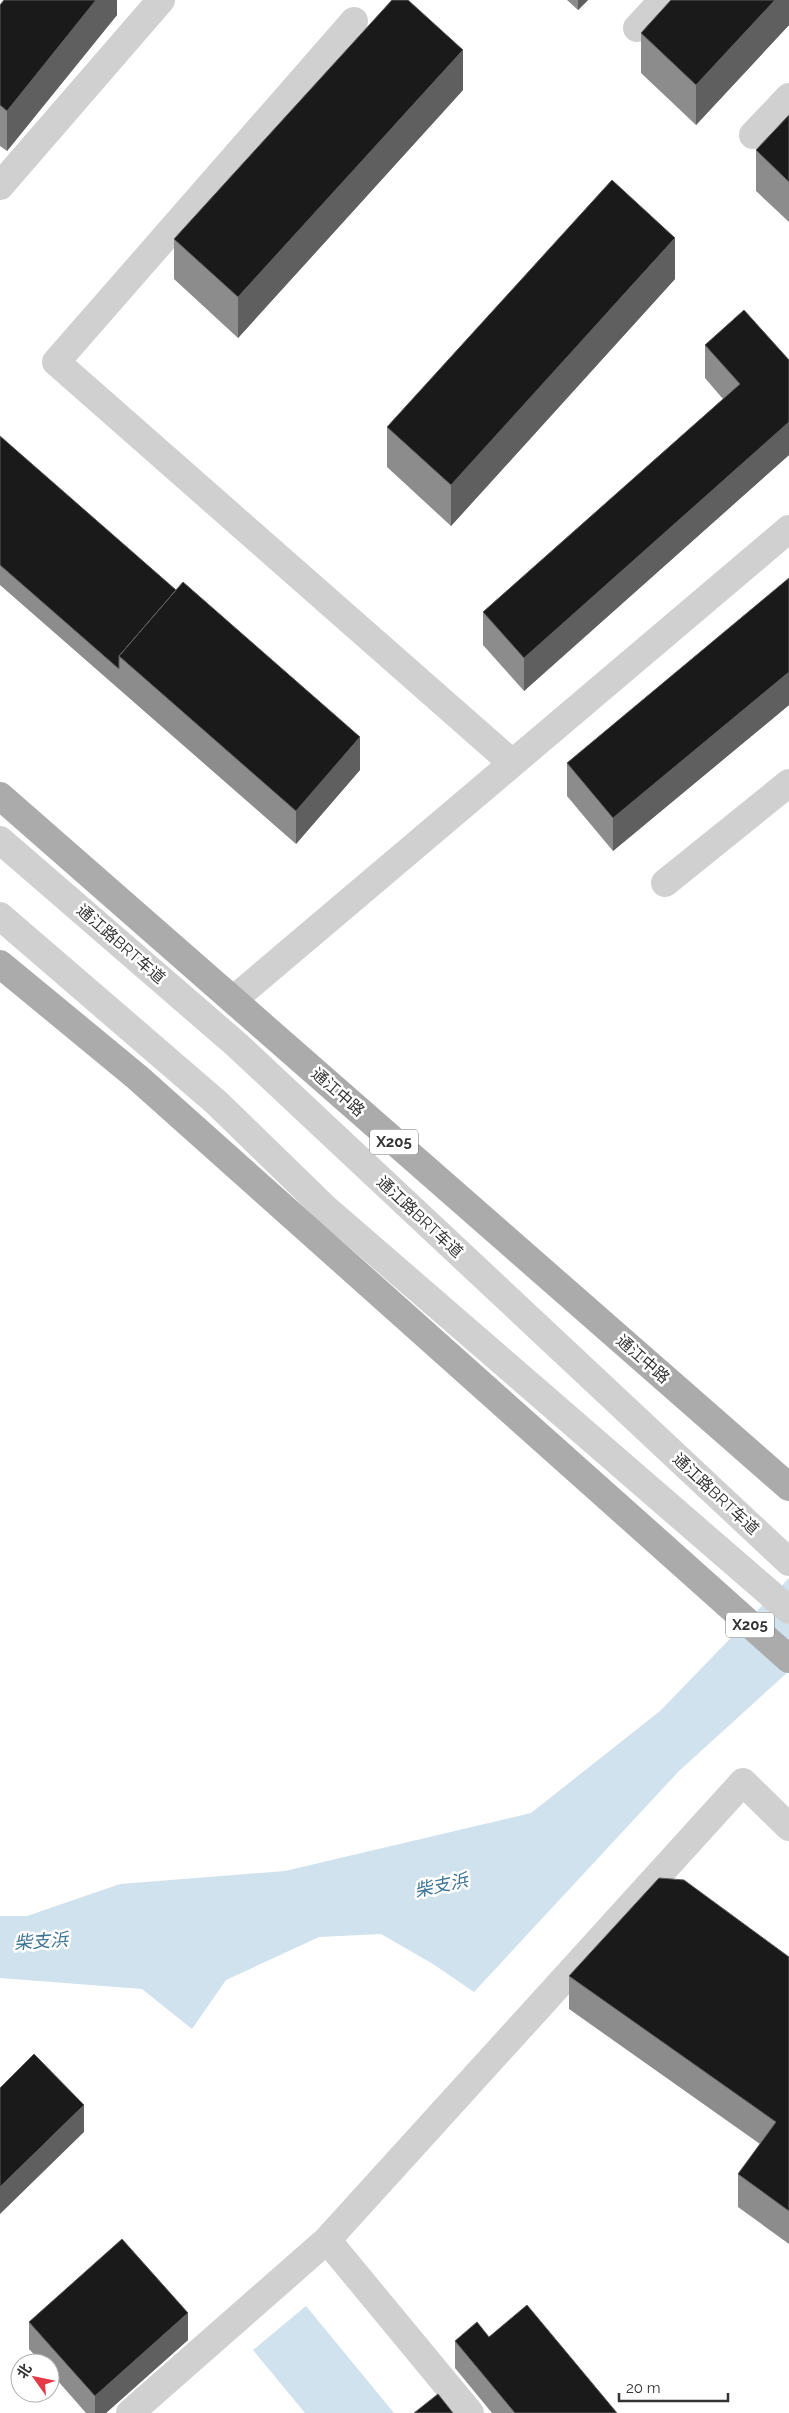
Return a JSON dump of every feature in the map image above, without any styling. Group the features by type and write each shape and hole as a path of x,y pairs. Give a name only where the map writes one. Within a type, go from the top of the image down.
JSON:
{"main road":[{"name":"通江中路","path":"0,796 789,1487"},
{"name":"X205","path":"0,964 144,1084 789,1659"}],"street":[{"path":"0,186 161,0"},
{"path":"637,28 663,0"},
{"path":"354,21 56,362 512,764"},
{"path":"753,135 789,98"},
{"path":"233,1000 789,529"},
{"path":"665,883 789,783"},
{"name":"通江路BRT车道","path":"0,840 237,1045 785,1559"},
{"path":"0,916 218,1103 325,1208 789,1610"},
{"path":"130,2413 326,2240 744,1782 789,1827"},
{"path":"326,2240 470,2413"}],"water":[{"name":"柴支浜","path":"789,1578 789,1671 679,1771 474,1992 433,1964 381,1934 319,1937 226,1980 192,2029 142,1989 0,1978 0,1916 27,1916 120,1884 285,1871 531,1813 660,1711"},
{"path":"306,2306 394,2413 305,2413 253,2350"}],"building":[{"path":"4,0 96,0 7,111 0,105 0,5"},
{"path":"392,0 408,0 463,50 238,297 174,239"},
{"path":"671,0 775,0 696,85 641,33"},
{"path":"789,115 789,182 756,150"},
{"path":"612,180 675,238 451,485 387,427"},
{"path":"744,310 789,360 789,422 524,658 483,612 740,384 705,345"},
{"path":"0,436 176,590 119,656 119,669 0,565"},
{"path":"789,578 789,672 613,818 567,763"},
{"path":"183,582 360,737 296,811 119,656"},
{"path":"659,1878 684,1880 789,1957 789,2211 738,2174 776,2122 569,1976"},
{"path":"34,2054 84,2105 0,2187 0,2088"},
{"path":"122,2239 188,2313 95,2396 60,2357 60,2353 57,2353 29,2322"},
{"path":"527,2305 617,2413 515,2413 455,2341 477,2322 489,2337"},
{"path":"438,2394 453,2413 414,2413"}]}
